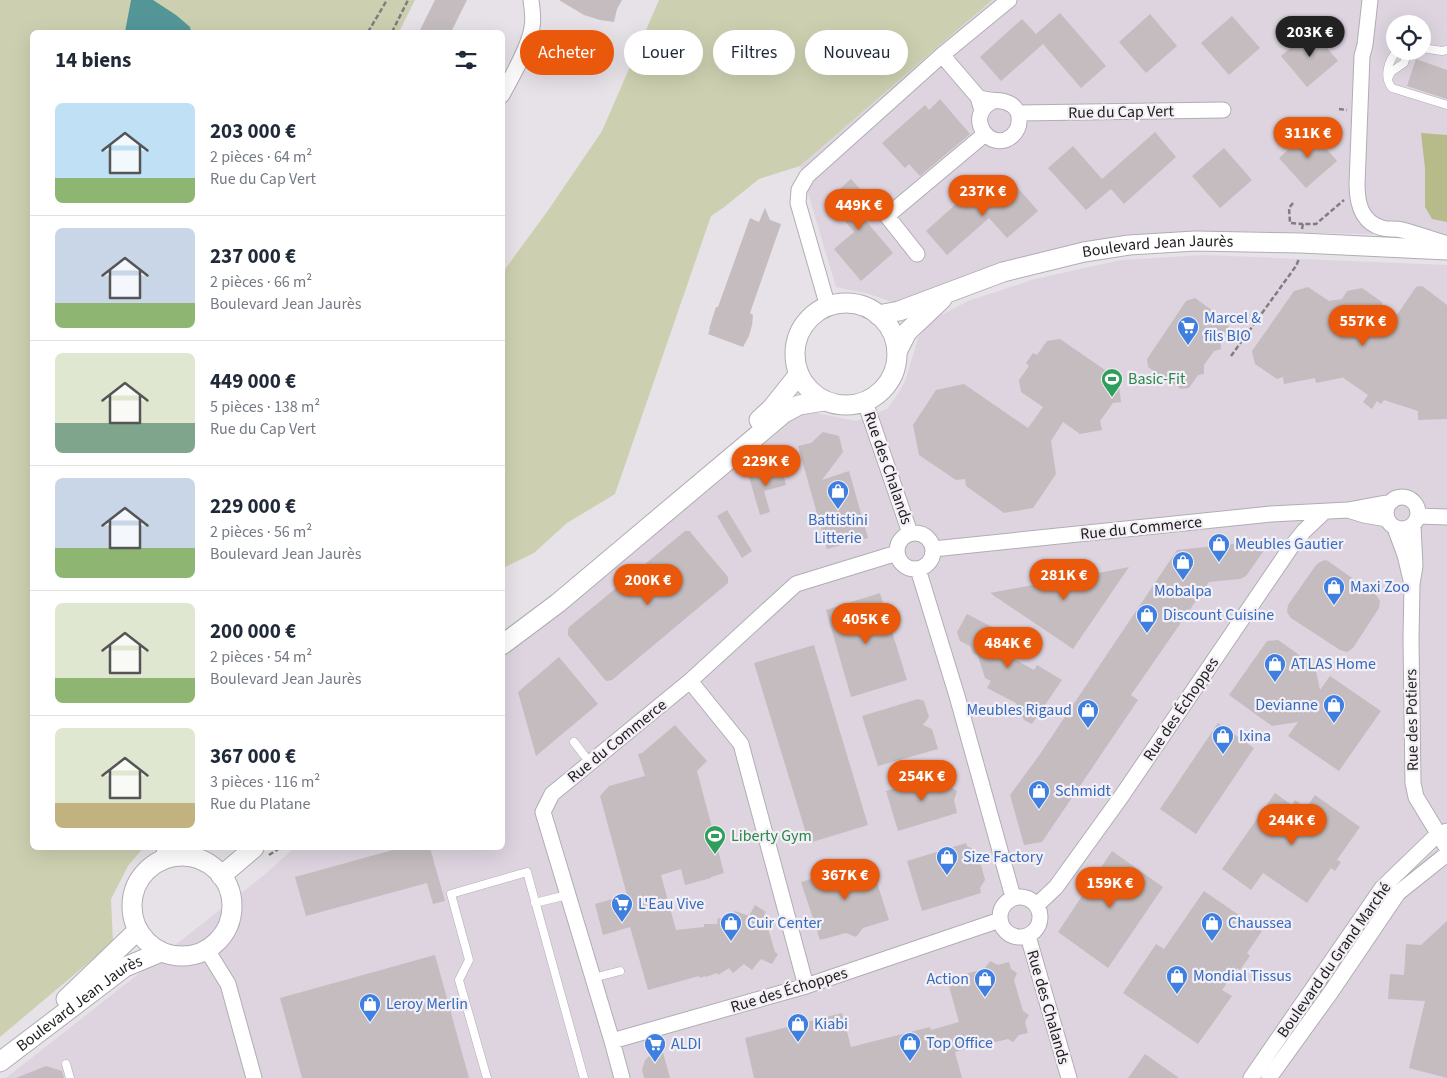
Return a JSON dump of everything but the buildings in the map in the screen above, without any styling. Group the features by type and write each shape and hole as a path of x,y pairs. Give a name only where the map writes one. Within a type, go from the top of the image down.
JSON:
{"street":[{"path":"505,90 528,42 532,29 532,0"},
{"path":"828,307 798,203 799,190 807,176 942,55 1009,0"},
{"path":"1370,0 1362,56 1357,184 1359,206 1369,222 1384,229 1399,229 1447,244"},
{"path":"942,55 978,98 981,114 980,124 985,134 997,140 1010,138 1015,133 1019,120 1018,114 1011,104 999,100 985,101 978,98"},
{"path":"981,114 988,104 994,101"},
{"name":"Rue du Cap Vert","path":"1018,114 1223,110"},
{"path":"917,254 887,216 985,134"},
{"name":"Boulevard Jean Jaurès","path":"878,315 899,311 1003,272 1084,252 1129,245 1204,241 1301,243 1447,250"},
{"path":"897,352 908,332 948,293"},
{"path":"841,304 854,304 867,308 878,315 888,325 894,338 897,352 896,368 889,382 879,394 865,402 852,406 837,405 824,401 814,394 799,374 795,358 797,342 803,327 814,315 828,307 841,304"},
{"path":"505,631 772,408 799,374"},
{"path":"505,643 558,603 784,413 799,405 824,401"},
{"name":"Rue des Chalands","path":"865,402 910,533"},
{"path":"1416,521 1418,507 1411,500 1402,497 1390,502 1386,510 1391,524 1404,530 1416,521 1447,517"},
{"name":"Rue du Commerce","path":"933,549 1272,514 1348,510 1390,502"},
{"name":"Rue du Commerce","path":"1348,510 1391,524"},
{"name":"Rue des Échoppes","path":"1037,905 1056,887 1121,797 1292,547 1304,531 1324,512"},
{"name":"Rue des Potiers","path":"1416,521 1415,566 1412,584 1411,648 1413,783 1416,797 1443,832 1447,848"},
{"name":"Rue des Potiers","path":"1391,524 1405,555 1412,584"},
{"path":"910,533 921,533 926,536 933,549 931,560 918,569 906,567 902,564 897,553 902,538 910,533"},
{"name":"Rue du Commerce","path":"612,1041 543,812 552,794 690,681 796,584 897,553"},
{"path":"918,569 957,696 1013,897"},
{"path":"690,681 742,744 806,986"},
{"name":"Boulevard du Grand Marché","path":"1251,1078 1382,888 1443,832"},
{"path":"221,876 261,852"},
{"path":"164,854 195,858 210,865 221,876 229,890 232,907 229,924 220,939 207,950 192,956 177,956 162,952 148,943 138,930 132,914 132,898 138,882 164,854"},
{"name":"Boulevard du Grand Marché","path":"1269,1078 1331,992 1398,893 1447,854"},
{"path":"1013,897 1026,897 1037,905 1040,910 1040,922 1033,933 1028,936 1022,937 1010,934 1001,926 1000,913 1002,906 1013,897"},
{"name":"Rue des Échoppes","path":"612,1041 806,986 1000,920"},
{"name":"Boulevard Jean Jaurès","path":"0,1062 138,930"},
{"name":"Rue des Chalands","path":"1028,936 1069,1078"},
{"path":"207,950 228,984 254,1078"},
{"name":"Boulevard Jean Jaurès","path":"0,1062 125,967 162,952"},
{"path":"612,1041 622,1078"}],"lane":[{"path":"1431,49 1447,50"},
{"path":"1390,60 1388,63 1388,79 1392,88 1447,105"},
{"path":"1388,79 1391,72 1404,63 1405,60"},
{"path":"574,742 590,763"},
{"path":"487,1078 459,980 469,960 451,894 527,872 584,1078"},
{"path":"535,902 568,894"},
{"path":"593,978 620,971"},
{"path":"66,1064 70,1078"}],"path":[{"path":"369,30 386,0"},
{"path":"393,30 408,0"},
{"path":"1293,203 1289,208 1290,224 1303,224"}],"shaded area":[{"path":"992,0 1447,0 1447,237 1216,231 1123,237 898,304 869,294 836,287 800,166 905,75 908,75 908,73"},
{"path":"1204,255 1447,265 1447,1078 6,1078 263,876 292,850 505,850 505,654 772,431 795,416 807,411 856,421 887,409 906,379 918,338 930,321 968,301 1035,279 1121,260"}],"green space":[{"path":"0,0 415,0 400,30 30,30 30,850 141,850 128,866 111,899 113,942 0,1037"},
{"path":"659,0 992,0 908,73 908,30 805,30 805,75 905,75 800,166 759,179 711,216 615,494 567,523 534,553 505,567 505,269 602,131 626,75 703,75 703,30 646,30"},
{"path":"1421,133 1447,135 1447,222 1432,219 1425,207 1425,168"}],"water":[{"path":"131,0 153,0 176,15 190,27 191,30 125,30"}],"place":[{"name":"Marcel & fils BIO","path":"1188,346"},
{"name":"Basic-Fit","path":"1112,398"},
{"name":"Battistini Litterie","path":"838,510"},
{"name":"Meubles Gautier","path":"1219,563"},
{"name":"Mobalpa","path":"1183,581"},
{"name":"Maxi Zoo","path":"1334,606"},
{"name":"Discount Cuisine","path":"1147,634"},
{"name":"ATLAS Home","path":"1275,683"},
{"name":"Devianne","path":"1334,724"},
{"name":"Meubles Rigaud","path":"1088,729"},
{"name":"Ixina","path":"1223,755"},
{"name":"Schmidt","path":"1039,810"},
{"name":"Liberty Gym","path":"715,855"},
{"name":"Size Factory","path":"947,876"},
{"name":"L'Eau Vive","path":"622,923"},
{"name":"Cuir Center","path":"731,942"},
{"name":"Chaussea","path":"1212,942"},
{"name":"Mondial Tissus","path":"1177,995"},
{"name":"Action","path":"985,998"},
{"name":"Leroy Merlin","path":"370,1023"},
{"name":"Kiabi","path":"798,1043"},
{"name":"Top Office","path":"910,1062"},
{"name":"ALDI","path":"655,1063"}]}
